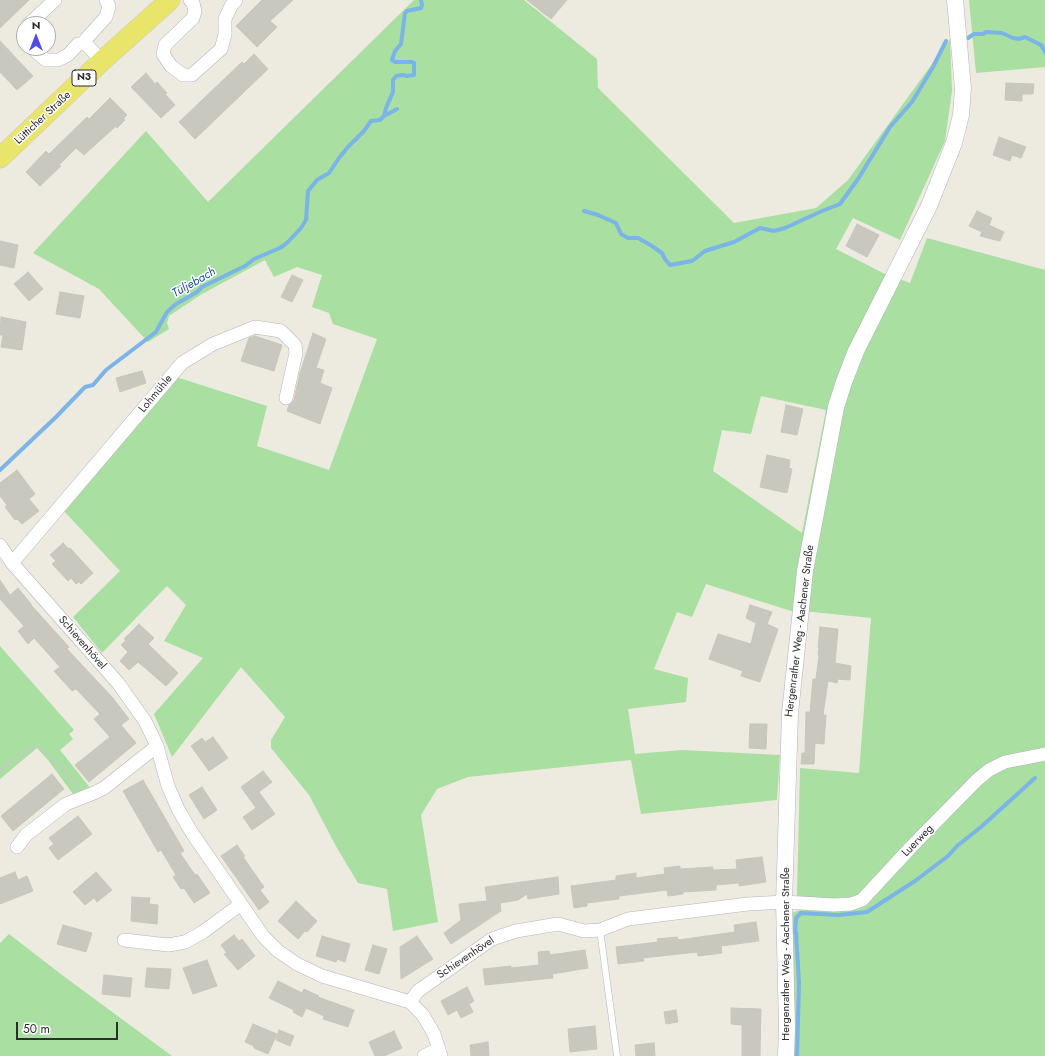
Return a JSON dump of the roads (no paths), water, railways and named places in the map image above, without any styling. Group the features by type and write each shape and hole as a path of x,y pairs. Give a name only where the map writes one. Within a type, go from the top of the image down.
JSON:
{"main road":[{"name":"Lütticher Straße","path":"0,158 102,61 170,0"}],"street":[{"path":"38,16 55,0"},
{"path":"86,44 86,39 106,17 109,6 106,0"},
{"path":"190,0 195,11 192,18 165,45 163,54 171,66 183,75 192,75 221,48 225,35 225,19 231,6 236,0"},
{"name":"Hergenrather Weg - Aachener Straße","path":"786,1056 787,1028 784,902 790,721 805,571 836,407 856,351 929,206 954,143 961,115 964,88 955,0"},
{"path":"41,56 46,60 58,60 68,55 78,44 86,44 102,61"},
{"name":"Lohmühle","path":"12,563 182,363 213,344 255,327 281,331 295,344 296,353 286,398"},
{"name":"Schievenhövel","path":"0,544 12,563 118,683 145,721 158,746 168,786 178,809 240,904 263,936 278,951 297,964 322,976 410,1002 418,991 492,939 516,931 558,924 584,931 600,930 628,919 748,904 784,902"},
{"path":"17,847 26,835 66,804 94,794 104,788 158,746"},
{"name":"Luerweg","path":"784,902 834,905 851,904 862,900 913,845 977,780 989,770 1005,762 1045,754"},
{"path":"124,940 168,945 185,942 203,932 240,904"},
{"path":"410,1002 423,1016 434,1034 440,1052 424,1056"}],"lane":[{"path":"600,930 617,1056"}],"waterway":[{"name":"Tüljebach","path":"0,470 56,417 85,387 93,385 106,370 156,332 167,312 176,304 197,292 202,287 245,266 254,259 280,248 287,243 301,228 306,220 308,191 317,180 329,173 339,158 364,131 371,121 380,120 384,116 393,92 393,80 396,76 414,75 414,63 395,62 392,60 395,51 401,44 405,13 407,11 421,8 421,0"},
{"path":"968,38 974,34 983,34 986,32 1002,33 1019,39 1025,37 1041,45 1045,52"},
{"path":"584,211 616,223 621,234 628,238 638,238 652,246 662,253 670,265 692,261 705,251 734,242 760,228 774,231 785,228 840,204 858,179 890,127 912,102 933,67 946,41"},
{"name":"Tüljebach","path":"384,116 397,109"},
{"path":"795,933 796,918 801,913 838,915 867,912 915,881 948,856 957,846 981,827 1035,778"},
{"path":"796,932 799,983 797,1056"}]}
